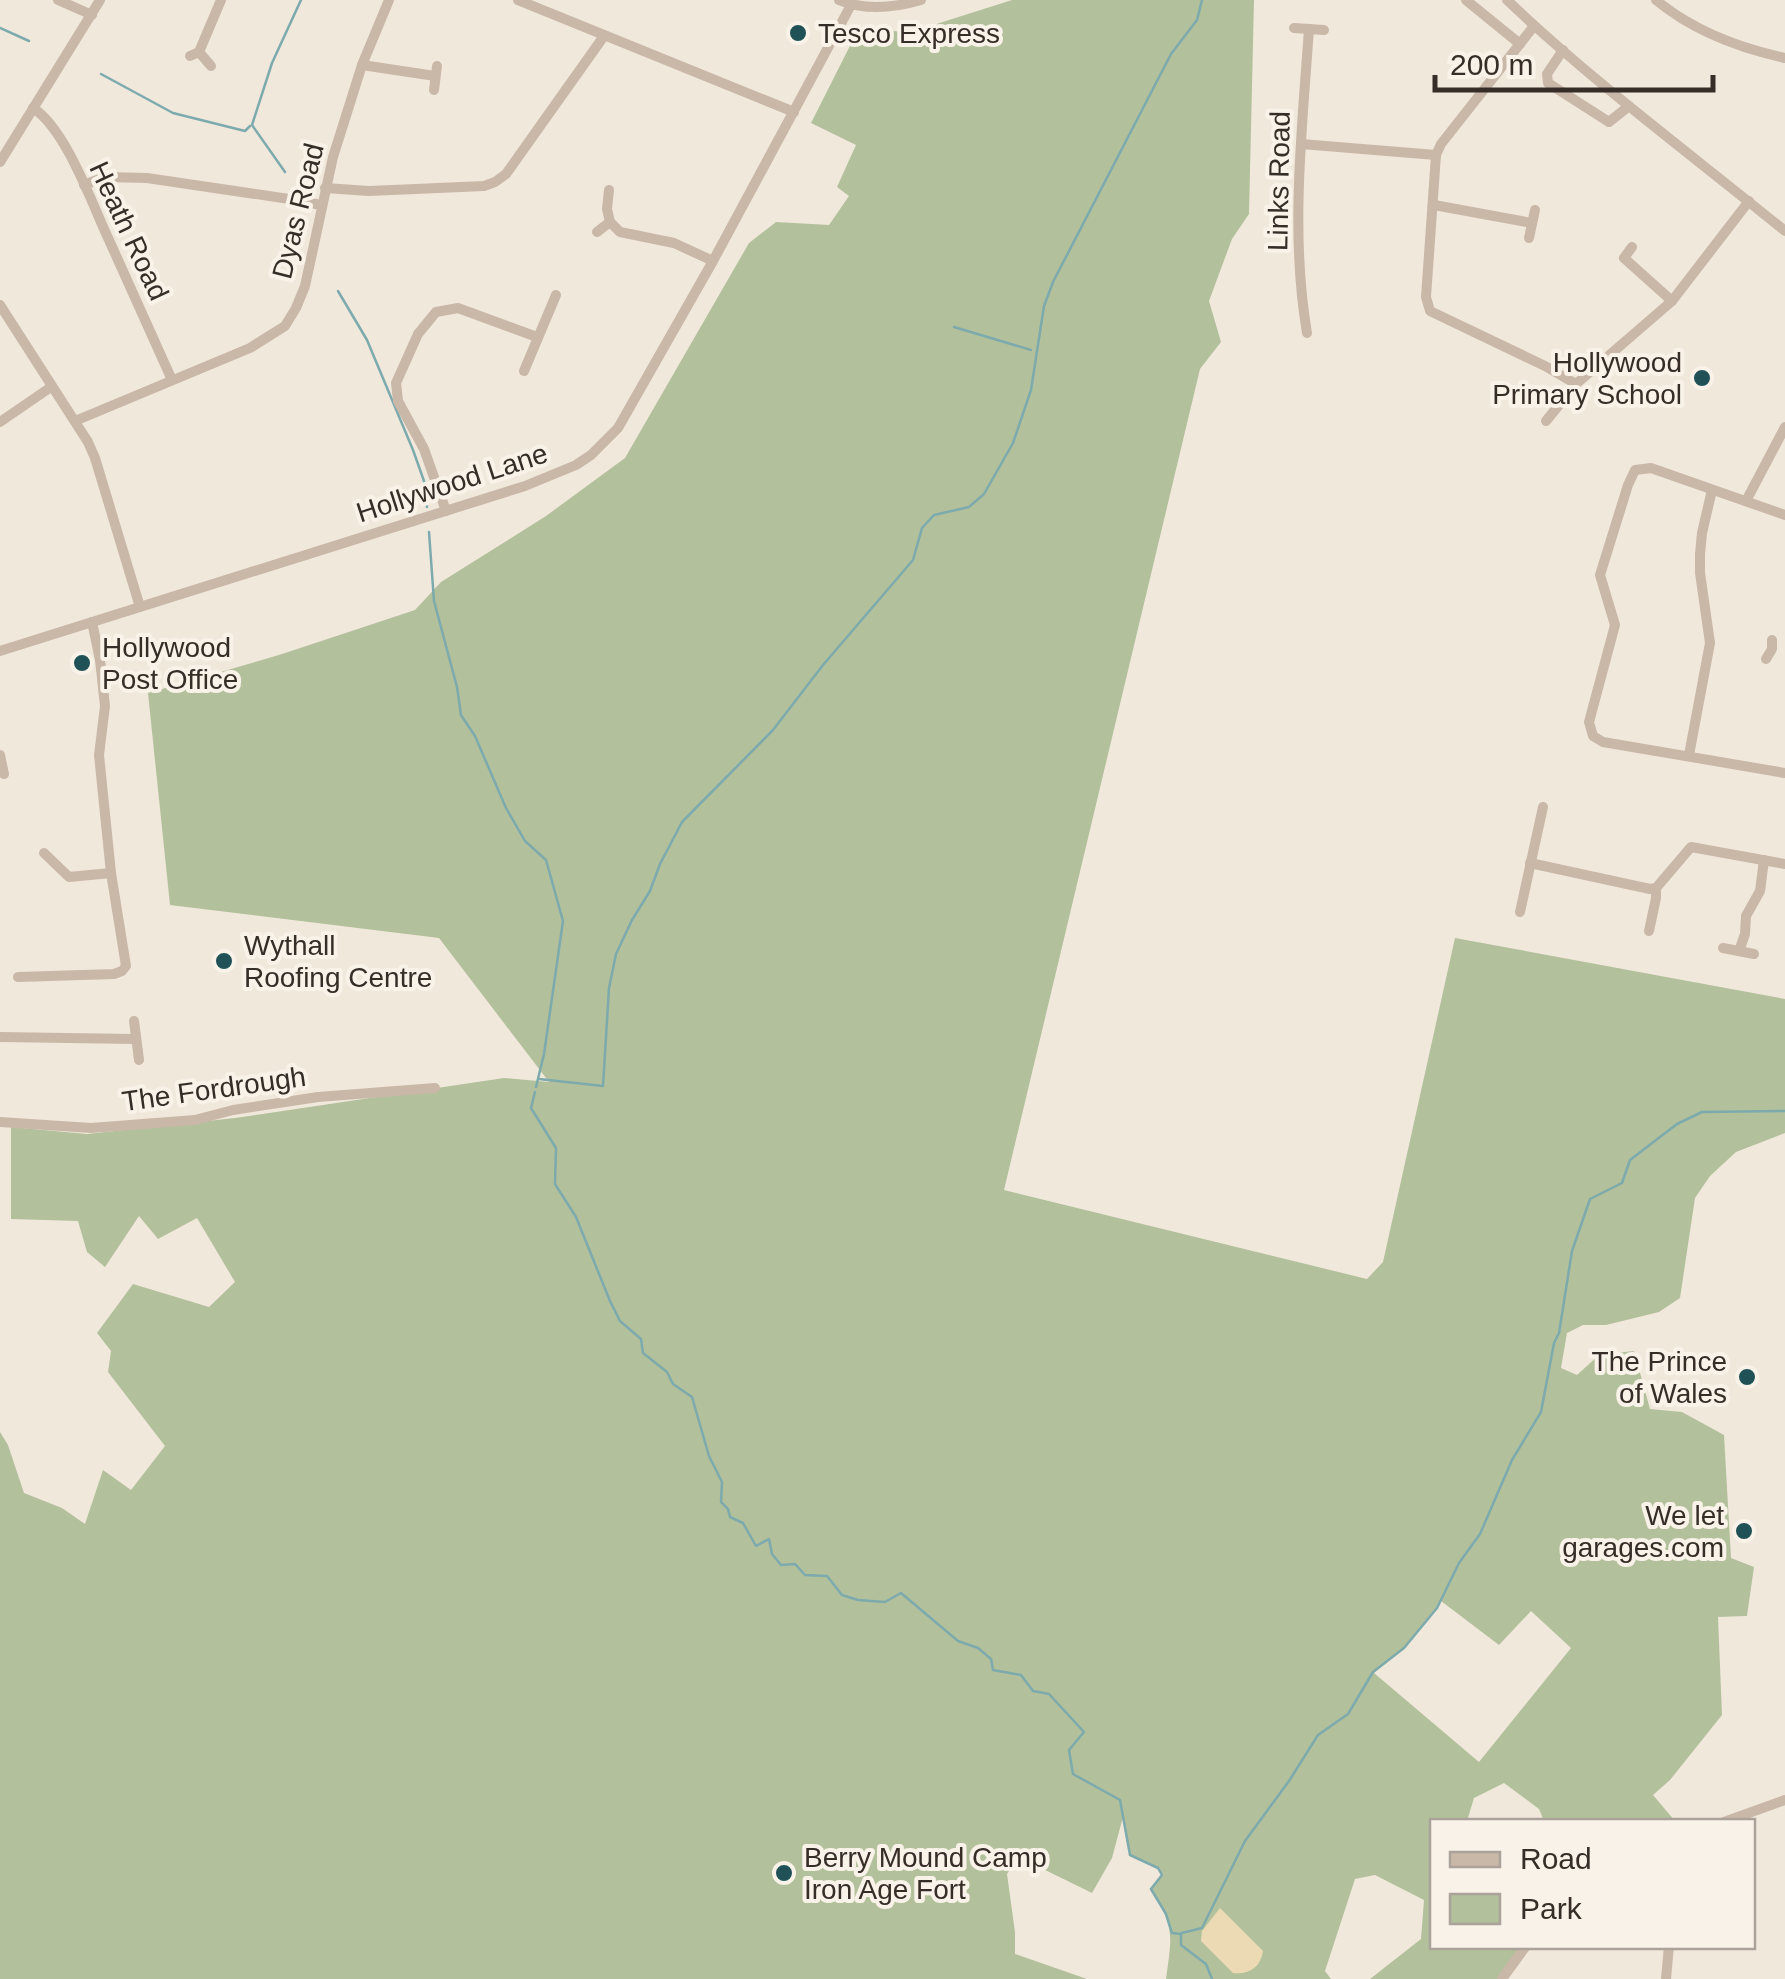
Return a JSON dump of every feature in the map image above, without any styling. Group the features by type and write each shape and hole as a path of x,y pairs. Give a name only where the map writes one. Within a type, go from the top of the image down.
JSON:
{"street":[{"path":"58,0 92,15"},
{"path":"0,162 100,0"},
{"path":"211,66 195,54 221,0"},
{"name":"Dyas Road","path":"75,421 250,348 285,326 305,286 325,188 362,65 389,0"},
{"path":"518,0 794,112"},
{"path":"839,0 866,8 922,0"},
{"path":"1466,0 1520,44"},
{"path":"1507,0 1629,106 1785,231"},
{"path":"1663,2 1710,34 1785,58"},
{"name":"Hollywood Lane","path":"0,651 446,512 576,465 618,428 636,398 852,5"},
{"path":"1534,26 1436,155 1426,297 1430,311 1576,384"},
{"path":"1294,28 1324,30"},
{"name":"Links Road","path":"1307,333 1298,220 1309,29"},
{"path":"325,188 369,191 484,186 495,182 506,174 604,36"},
{"path":"1563,50 1546,74 1548,83 1608,122 1629,106"},
{"path":"362,65 436,71 434,90"},
{"name":"Heath Road","path":"34,108 58,134 84,185 172,380"},
{"path":"1301,144 1436,155"},
{"path":"84,185 105,177 147,178 321,205"},
{"path":"609,190 610,222 620,232 674,244 714,261"},
{"path":"1546,420 1576,384 1672,301 1749,201"},
{"path":"1434,205 1532,223"},
{"path":"1529,238 1536,210"},
{"path":"597,232 610,222"},
{"path":"1632,247 1624,258 1672,301"},
{"path":"524,371 556,295"},
{"path":"0,305 95,458 140,607"},
{"path":"446,512 424,449 398,401 396,383 418,334 436,312 450,309 466,310 537,338"},
{"path":"0,422 52,386"},
{"path":"1746,501 1785,427"},
{"path":"1785,516 1651,468 1635,470 1600,575 1615,625 1589,722 1592,736 1602,742 1785,773"},
{"path":"1689,755 1710,643 1700,573 1702,533 1712,490"},
{"path":"24,980 114,974 126,966 110,873 99,754 105,706 92,622"},
{"path":"1770,650 1785,652"},
{"path":"4,774 0,755 14,752"},
{"path":"1520,912 1542,807"},
{"path":"1650,931 1656,888 1691,847 1785,864"},
{"path":"44,853 69,878 110,873"},
{"path":"1739,952 1746,916 1760,891 1764,860"},
{"path":"1530,863 1656,888"},
{"path":"1724,948 1754,954"},
{"path":"134,1021 139,1060"},
{"path":"0,1036 136,1040"},
{"name":"The Fordrough","path":"0,1122 92,1128 178,1121 318,1097 435,1088"},
{"path":"1732,1819 1785,1800"},
{"path":"1502,1979 1524,1949"},
{"path":"1666,1979 1669,1949"}],"green space":[{"path":"1012,0 1254,0 1249,214 1232,239 1209,301 1221,342 1200,369 1004,1190 1367,1279 1383,1262 1455,938 1785,999 1785,1133 1736,1152 1710,1176 1695,1198 1680,1298 1659,1312 1606,1325 1583,1325 1567,1333 1561,1368 1577,1375 1599,1355 1634,1351 1650,1409 1682,1412 1724,1435 1731,1558 1754,1567 1747,1616 1718,1617 1722,1715 1670,1780 1653,1795 1673,1819 1543,1819 1539,1809 1504,1783 1474,1798 1468,1819 1430,1819 1430,1949 1519,1949 1498,1979 1370,1979 1421,1939 1424,1900 1375,1875 1355,1879 1325,1971 1331,1979 1166,1979 1170,1932 1151,1889 1162,1875 1158,1868 1130,1855 1123,1817 1112,1858 1092,1893 1037,1866 1023,1851 1007,1874 1015,1954 1087,1979 0,1979 0,1432 24,1493 62,1508 85,1524 103,1470 131,1490 165,1446 108,1372 111,1351 97,1333 133,1284 209,1307 235,1282 197,1218 158,1239 139,1216 105,1267 87,1252 78,1221 11,1219 11,1127 87,1134 235,1118 504,1078 549,1082 439,938 170,905 148,693 415,610 441,582 546,516 625,458 749,243 776,222 829,225 849,196 837,187 856,145 811,123 860,26 908,33","holes":["1441,1601 1499,1645 1531,1611 1571,1648 1479,1762 1374,1673 1404,1648"]}],"sand":[{"path":"1220,1908 1263,1951 1257,1966 1249,1971 1233,1973 1201,1941 1202,1931"}],"waterway":[{"path":"285,172 252,125 272,63 301,0"},
{"path":"539,1079 603,1086 609,988 616,954 682,822 773,730 913,560 922,528 934,515 969,507 984,494 1013,443 1031,390 1044,306 1053,282 1171,54 1197,20 1202,0"},
{"path":"0,28 29,41"},
{"path":"101,74 173,113 245,131 250,126"},
{"path":"338,291 367,340 413,450 424,481 427,507"},
{"path":"954,327 1031,350"},
{"path":"429,532 434,601 461,715 525,841 546,860 563,921 536,1087"},
{"path":"535,1092 531,1108 556,1148 555,1184 576,1217 620,1321 641,1339 643,1353 667,1372 673,1384 692,1397 709,1456 722,1482 721,1502 730,1517 743,1523 756,1546 769,1539 772,1554 781,1565 795,1564 805,1575 827,1576 842,1595 858,1600 885,1602 901,1593 958,1641 978,1648 991,1659 993,1670 1021,1675 1033,1691 1049,1694 1084,1732 1069,1750 1073,1774 1120,1800 1130,1855 1158,1868 1162,1875 1151,1889 1172,1933 1181,1934 1181,1945 1206,1964 1212,1979"},
{"path":"1182,1933 1202,1928 1245,1841 1318,1735 1348,1714 1373,1672 1404,1648 1437,1608 1459,1563 1480,1534 1512,1460 1541,1412 1572,1251 1590,1199 1622,1183 1630,1160 1677,1124 1702,1112 1785,1111"}],"place":[{"name":"Tesco Express","path":"798,33"},
{"name":"Hollywood Primary School","path":"1702,378"},
{"name":"Hollywood Post Office","path":"82,663"},
{"name":"Wythall Roofing Centre","path":"224,961"},
{"name":"The Prince of Wales","path":"1747,1377"},
{"name":"We let garages.com","path":"1744,1531"},
{"name":"Berry Mound Camp Iron Age Fort","path":"784,1873"}]}
